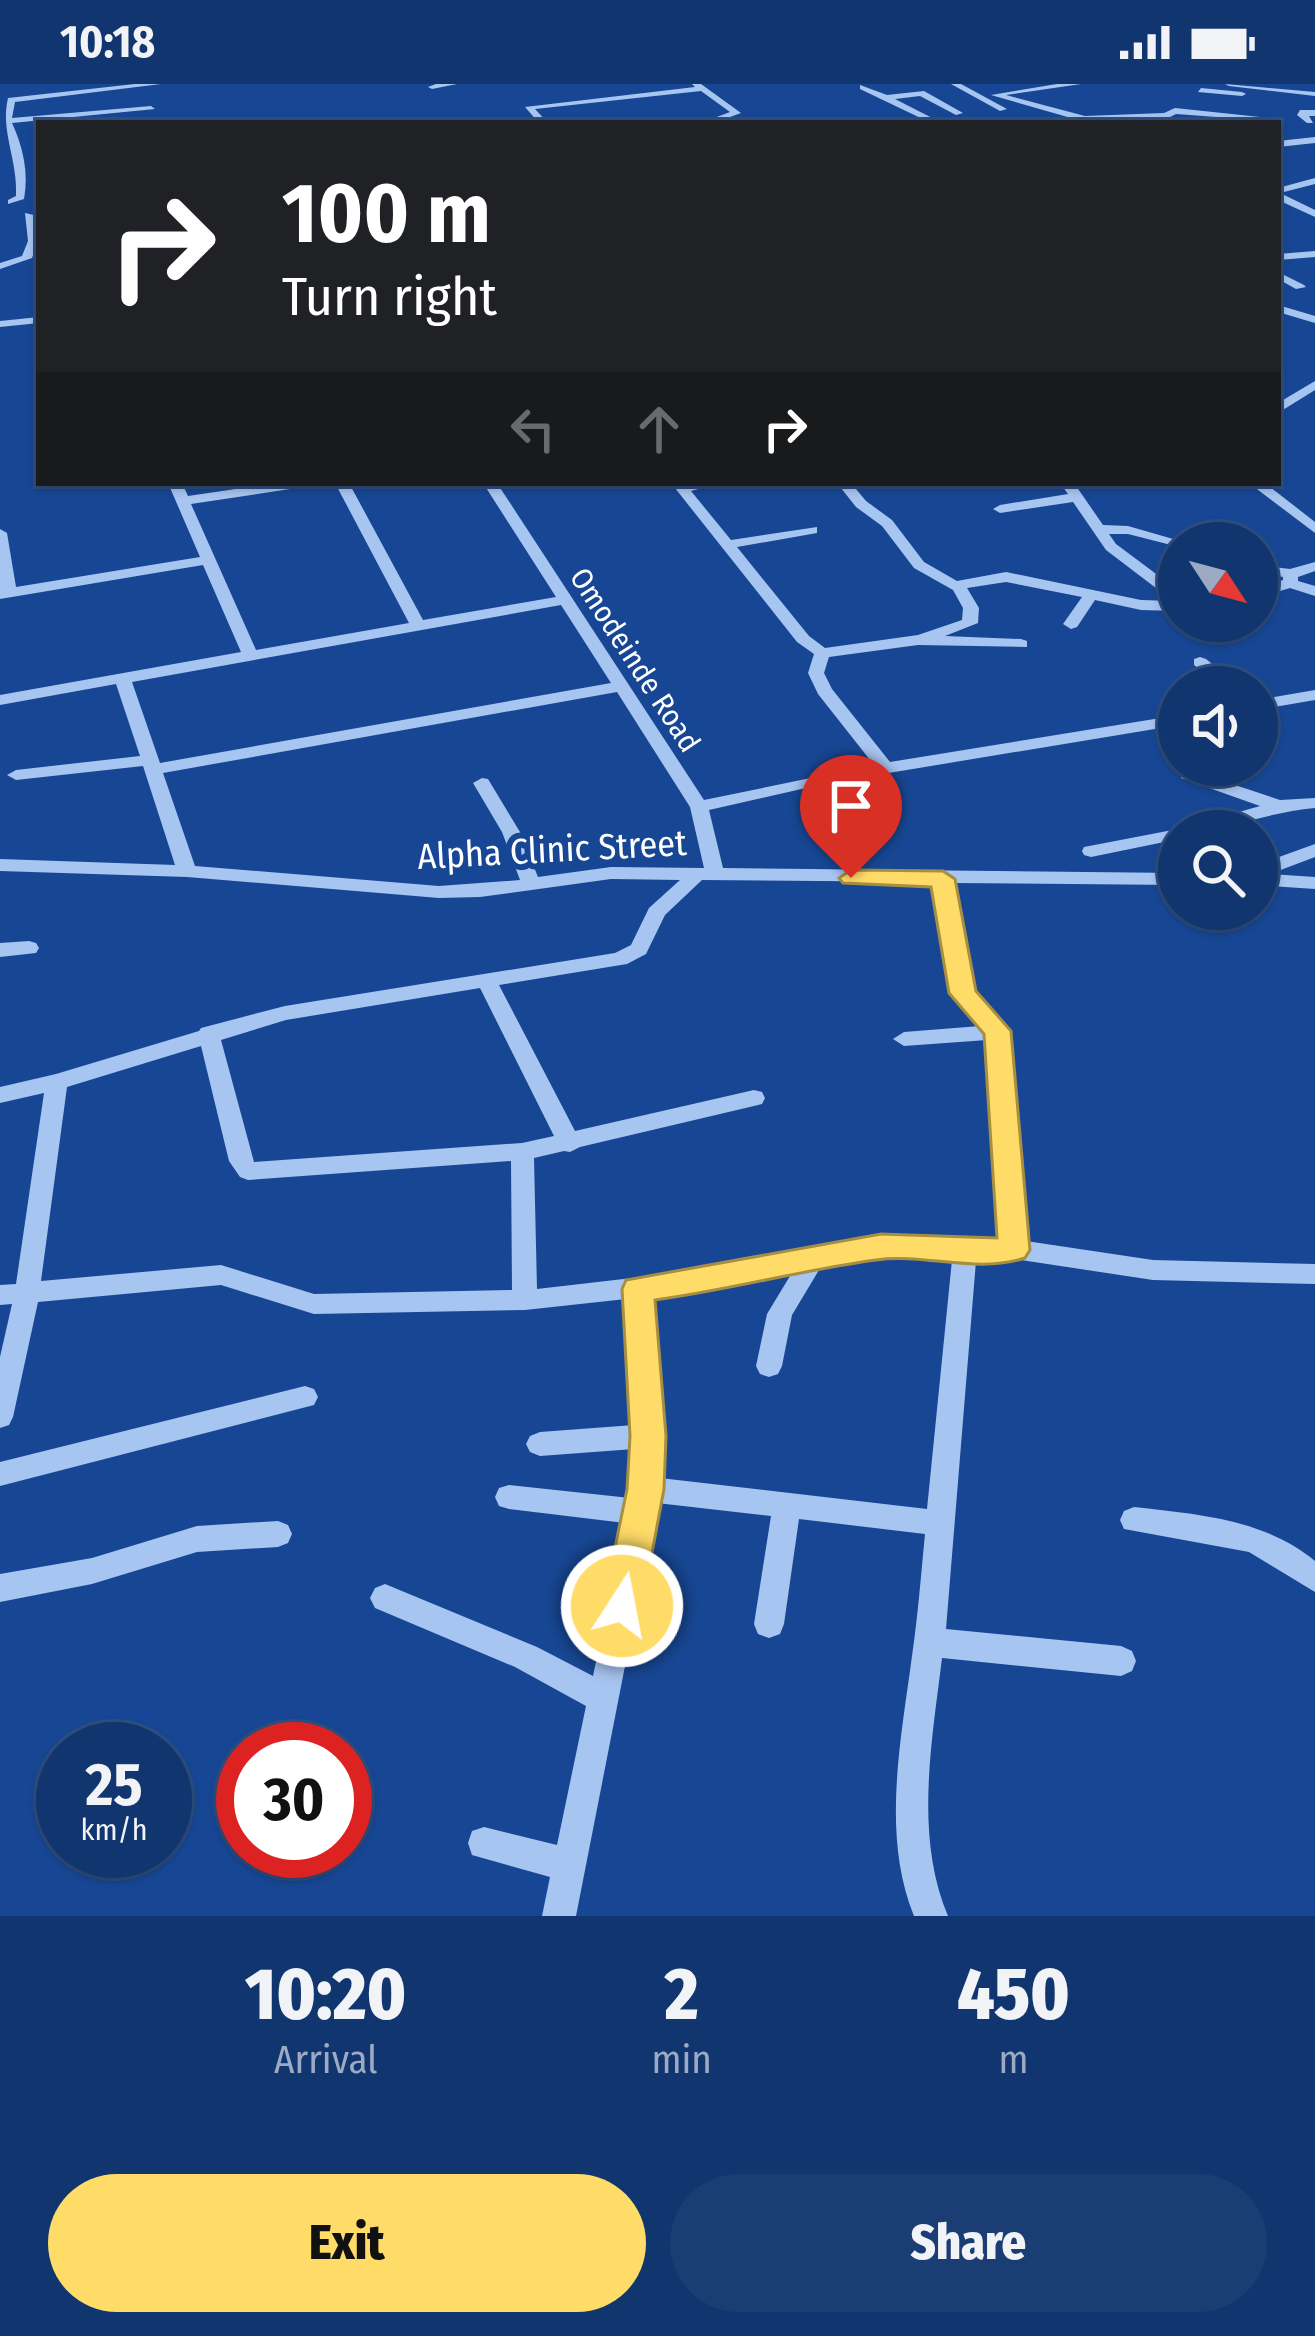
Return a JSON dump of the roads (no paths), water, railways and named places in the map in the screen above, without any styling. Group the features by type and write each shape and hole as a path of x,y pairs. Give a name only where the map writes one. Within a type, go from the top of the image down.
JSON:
{"street":[{"path":"6,202 21,195 9,121 8,104 13,100 158,84"},
{"path":"432,87 453,84"},
{"path":"1005,84 1022,90"},
{"path":"981,97 1077,84"},
{"path":"1229,84 1267,95"},
{"path":"959,86 985,85"},
{"path":"959,86 1014,115"},
{"path":"541,120 530,107 698,87 737,113 715,120"},
{"path":"863,87 932,120"},
{"path":"1201,90 1315,94"},
{"path":"890,97 921,92 958,113"},
{"path":"995,95 1084,119 1166,116 1174,110 1256,117"},
{"path":"998,120 1048,109"},
{"path":"59,120 151,110"},
{"path":"9,121 36,120"},
{"path":"1281,143 1315,140"},
{"path":"17,156 36,154"},
{"path":"1281,193 1315,181"},
{"path":"1281,196 1315,214"},
{"path":"0,266 27,258 34,216 6,202"},
{"path":"1281,257 1315,254"},
{"path":"1281,276 1300,286"},
{"path":"1281,309 1315,320"},
{"path":"0,325 36,320"},
{"path":"1281,408 1315,385"},
{"path":"176,486 249,653"},
{"path":"184,501 283,486"},
{"path":"344,486 418,625"},
{"name":"Omodeinde Road","path":"492,486 699,807 705,875"},
{"path":"681,486 803,639 822,653 918,640 1021,644"},
{"path":"846,486 887,523 919,565 958,586 970,608 970,623 918,640"},
{"path":"1260,486 1315,529"},
{"path":"1000,508 1071,490 1111,547 1158,585"},
{"path":"1099,529 1158,538"},
{"path":"726,545 812,530"},
{"path":"0,533 5,594 209,560"},
{"path":"1278,583 1315,566"},
{"path":"1278,575 1315,591"},
{"path":"958,586 1006,577 1158,606"},
{"path":"1071,624 1092,593"},
{"path":"0,700 564,600"},
{"path":"822,653 816,673 824,690 886,769"},
{"path":"1200,662 1205,666"},
{"path":"122,677 188,871"},
{"path":"16,775 149,765 618,687"},
{"path":"1278,702 1315,695"},
{"path":"699,807 886,769 1158,724"},
{"path":"482,783 511,832 531,884"},
{"path":"1222,786 1279,806"},
{"path":"1265,810 1315,802"},
{"path":"1091,851 1158,837"},
{"path":"1278,866 1315,850"},
{"name":"Alpha Clinic Street","path":"0,866 188,871 439,892 610,873 1158,879"},
{"path":"0,1095 285,1012 487,982 631,954 639,949 656,912 705,875"},
{"path":"1278,878 1315,883"},
{"path":"943,879 962,993 998,1031 1014,1250"},
{"path":"0,950 29,948"},
{"path":"487,982 570,1144"},
{"path":"904,1039 998,1031"},
{"path":"209,1033 241,1161 248,1171 522,1152 754,1098"},
{"path":"1,1411 27,1293 57,1082"},
{"path":"522,1152 525,1300"},
{"path":"0,1295 221,1275 314,1304 525,1300 719,1278 881,1246 1014,1250 1153,1270 1315,1274"},
{"path":"932,1916 918,1883 913,1768 965,1252"},
{"path":"769,1366 780,1314 814,1256"},
{"path":"559,1916 643,1501 648,1436 638,1289"},
{"path":"0,1474 305,1397"},
{"path":"540,1444 648,1436"},
{"path":"509,1497 787,1506 940,1523"},
{"path":"770,1624 787,1506"},
{"path":"1134,1520 1250,1537 1292,1556 1315,1579"},
{"path":"0,1588 92,1571 197,1539 278,1534"},
{"path":"385,1598 526,1657 604,1699"},
{"path":"929,1642 1121,1661"},
{"path":"484,1843 569,1865"}]}
